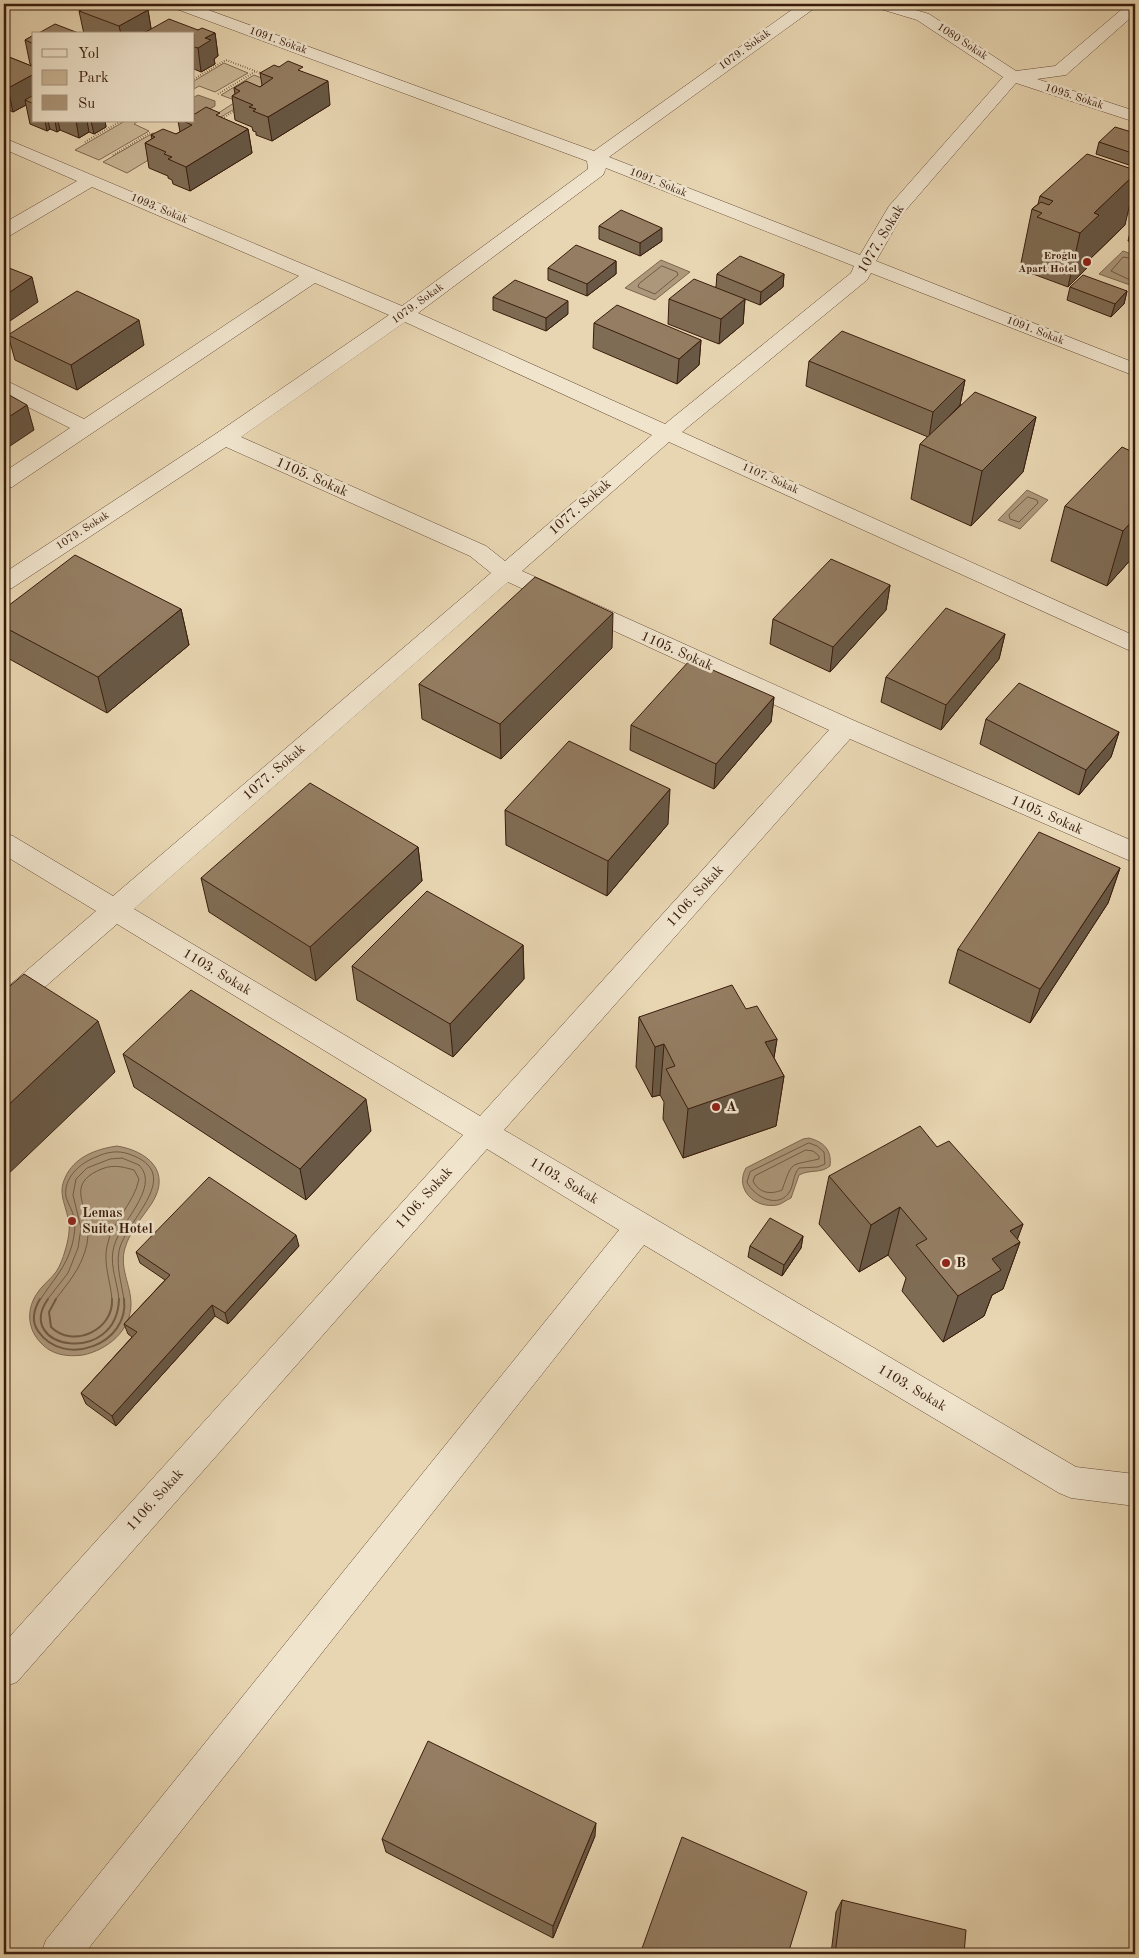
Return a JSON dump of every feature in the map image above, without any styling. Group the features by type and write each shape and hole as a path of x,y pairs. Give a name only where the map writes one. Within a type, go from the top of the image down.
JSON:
{"street":[{"name":"1091. Sokak","path":"177,4 596,158 1135,370"},
{"name":"1079. Sokak","path":"4,583 225,438 404,314 597,171 596,158 810,4"},
{"name":"1080 Sokak","path":"880,4 928,12 1013,76"},
{"path":"1013,76 1060,71 1135,6"},
{"name":"1095. Sokak","path":"1013,76 1135,117"},
{"name":"1077. Sokak","path":"4,1006 668,432 860,276 864,265 896,210 1013,76"},
{"name":"1093. Sokak","path":"4,143 404,314"},
{"path":"4,231 91,180"},
{"path":"4,482 314,276"},
{"name":"1107. Sokak","path":"404,314 1135,645"},
{"path":"4,387 84,428"},
{"name":"1105. Sokak","path":"225,438 478,551 504,572 846,727 1135,853"},
{"name":"1106. Sokak","path":"4,1669 846,727"},
{"name":"1103. Sokak","path":"4,843 640,1227 1071,1482 1135,1490"},
{"path":"60,1954 640,1227"}],"path":[{"path":"218,94 294,47"},
{"path":"195,78 226,60 264,75"},
{"path":"218,121 242,106"},
{"path":"81,144 119,122"}],"green space":[{"path":"224,63 248,73 215,92 199,86 195,88 195,80"},
{"path":"254,75 276,84 211,123 206,121 237,101 221,95"},
{"path":"123,122 137,122 134,124 149,131 99,160 75,150"},
{"path":"203,127 127,173 103,162 153,133 172,140"}],"water":[{"path":"198,95 215,101 215,106 195,117 195,96"},
{"path":"1123,251 1135,255 1135,280 1130,285 1099,274"},
{"path":"661,260 690,272 655,300 625,288"},
{"path":"1027,490 1048,500 1020,529 998,520"},
{"path":"809,1138 823,1144 826,1148 830,1155 830,1166 822,1170 799,1175 791,1198 779,1204 769,1205 754,1201 745,1190 743,1183 746,1168 803,1139"},
{"path":"117,1146 147,1158 158,1172 159,1181 152,1203 133,1230 125,1248 123,1263 131,1304 130,1314 122,1331 101,1349 83,1355 71,1356 55,1353 45,1347 33,1332 30,1314 36,1295 59,1267 67,1243 69,1226 63,1198 63,1183 69,1171 80,1159 101,1149"}],"building":[{"path":"93,4 131,4 148,10 119,26 79,11"},
{"path":"169,19 198,30 202,28 215,33 205,38 211,40 198,48 195,47 195,32 146,32"},
{"path":"55,24 76,32 41,32"},
{"path":"32,36 32,43 25,40"},
{"path":"4,55 32,66 32,75 8,88 4,86"},
{"path":"288,61 303,67 298,70 328,81 268,117 253,111 256,109 249,107 253,105 232,96 240,91 234,88 246,81 260,87 273,78 260,73 274,65 279,67"},
{"path":"32,96 32,103 25,100"},
{"path":"206,107 220,113 216,115 248,129 186,167 168,159 172,157 164,154 166,152 145,143 155,137 151,135 163,129 176,134 192,125 185,122 195,122 195,114"},
{"path":"1115,127 1135,133 1135,154 1099,142"},
{"path":"1087,154 1135,170 1135,174 1094,213 1099,215 1080,233 1037,217 1042,213 1032,209 1041,202 1049,205 1053,201 1040,196"},
{"path":"621,210 662,228 640,243 599,226"},
{"path":"576,245 616,261 587,284 548,268"},
{"path":"740,256 784,274 761,292 717,274"},
{"path":"4,266 32,277 4,296"},
{"path":"1083,275 1127,291 1115,304 1070,287"},
{"path":"694,279 745,299 721,319 669,299"},
{"path":"515,280 568,301 546,318 493,297"},
{"path":"77,291 139,320 71,365 8,335"},
{"path":"617,305 701,340 679,359 594,323"},
{"path":"842,331 965,380 933,412 809,361"},
{"path":"4,392 27,405 4,420"},
{"path":"975,392 1036,417 982,471 920,444"},
{"path":"1122,447 1135,453 1135,518 1123,531 1065,506"},
{"path":"75,555 181,609 98,677 4,627 4,609"},
{"path":"831,559 890,585 833,647 773,619"},
{"path":"535,577 613,613 500,724 419,684"},
{"path":"946,608 1005,634 946,705 886,677"},
{"path":"690,660 774,697 716,764 631,725"},
{"path":"1019,683 1119,732 1086,770 986,719"},
{"path":"569,741 670,789 608,861 505,810"},
{"path":"310,783 418,847 310,947 201,878"},
{"path":"1039,832 1120,868 1040,989 958,949"},
{"path":"427,891 523,945 450,1024 352,966"},
{"path":"24,974 98,1021 4,1109 4,991"},
{"path":"732,985 746,1009 757,1006 777,1039 765,1042 784,1076 688,1109 666,1069 675,1066 664,1044 655,1047 639,1017"},
{"path":"191,990 366,1099 300,1169 123,1054"},
{"path":"920,1126 937,1147 949,1141 1023,1224 1010,1231 1020,1242 992,1259 1001,1270 958,1296 916,1245 927,1239 900,1207 871,1225 829,1176"},
{"path":"209,1177 296,1235 225,1313 212,1305 112,1416 81,1393 137,1332 124,1324 170,1275 136,1252"},
{"path":"770,1218 803,1236 784,1265 750,1246"},
{"path":"428,1741 596,1823 553,1926 382,1839"},
{"path":"682,1837 807,1892 788,1954 640,1954"},
{"path":"842,1900 966,1930 964,1954 835,1954"}],"place":[{"name":"Eroğlu Apart Hotel","path":"1087,262"},
{"name":"A","path":"716,1107"},
{"name":"Lemas Suite Hotel","path":"72,1221"},
{"name":"B","path":"946,1263"}]}
